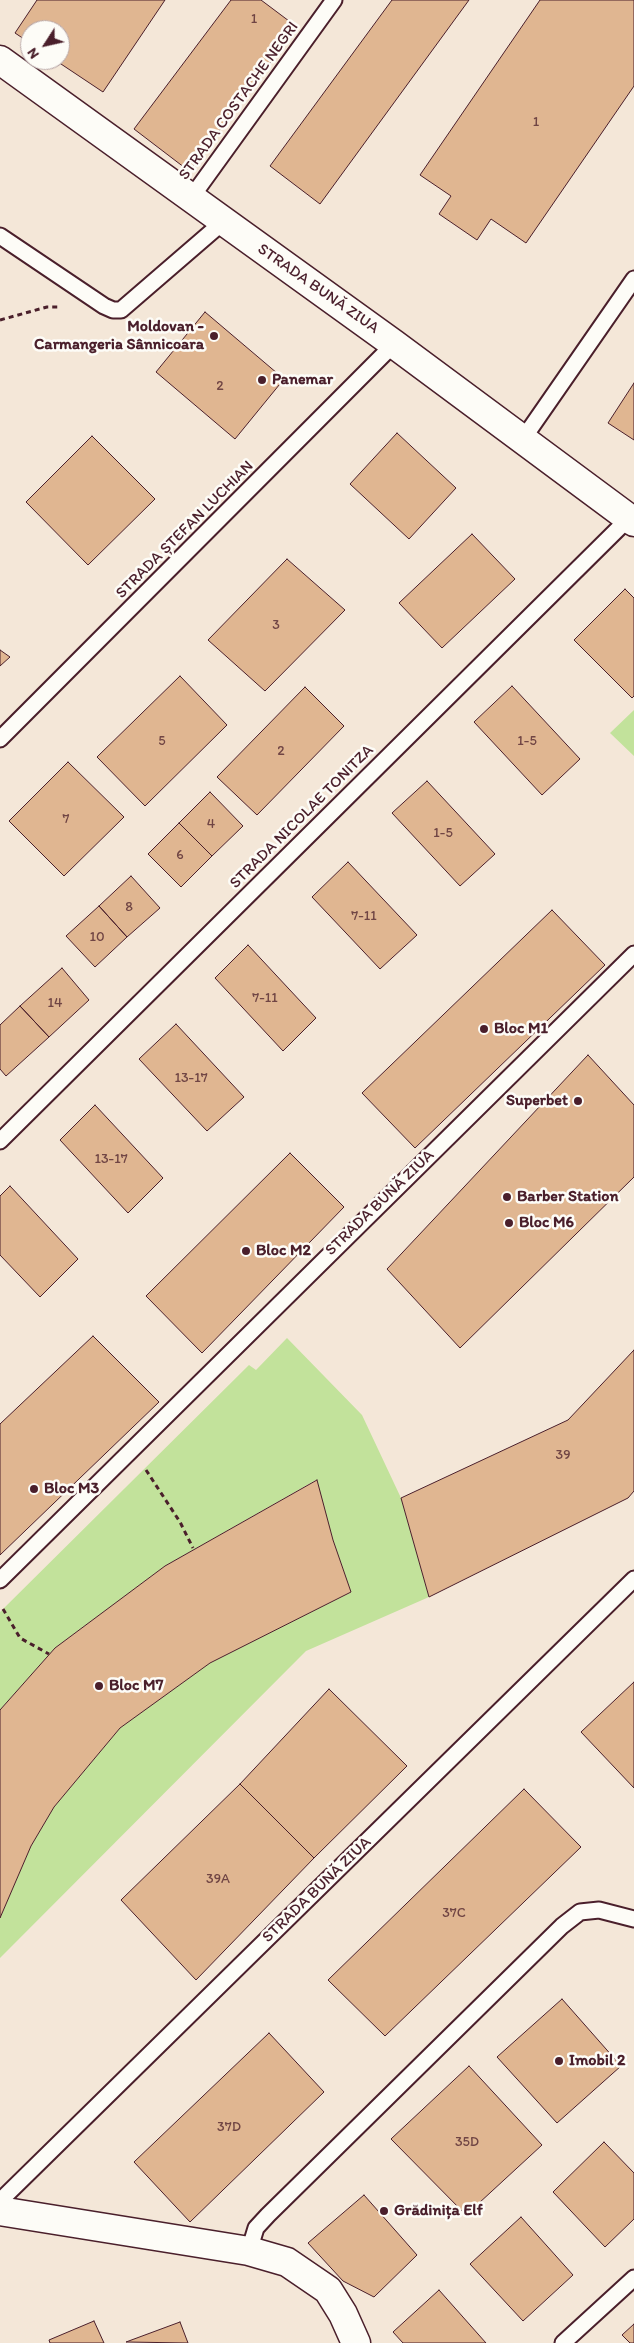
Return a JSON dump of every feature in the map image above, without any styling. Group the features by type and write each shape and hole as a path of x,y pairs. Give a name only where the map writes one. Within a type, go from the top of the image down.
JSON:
{"main road":[{"name":"STRADA BUNĂ ZIUA","path":"0,60 394,344 632,520"},
{"path":"0,2211 249,2251 287,2262 328,2290 356,2343"}],"lane":[{"name":"STRADA COSTACHE NEGRI","path":"190,198 334,0"},
{"path":"0,236 104,306 113,310 122,310 223,222"},
{"path":"523,439 634,279"},
{"name":"STRADA ȘTEFAN LUCHIAN","path":"0,739 394,344"},
{"name":"STRADA NICOLAE TONITZA","path":"0,1140 632,520"},
{"name":"STRADA BUNĂ ZIUA","path":"0,1580 634,954"},
{"name":"STRADA BUNĂ ZIUA","path":"0,2201 634,1579"},
{"path":"249,2251 256,2228 268,2215 562,1926 580,1912 599,1910 634,1919"},
{"path":"563,2343 634,2278"}],"path":[{"path":"0,320 47,307 104,306"},
{"path":"145,1469 180,1522 193,1548"},
{"path":"3,1609 20,1638 49,1654"}],"green space":[{"path":"634,710 634,756 610,733"},
{"path":"287,1338 362,1415 401,1498 429,1597 306,1651 0,1958 0,1918 31,1846 54,1807 120,1728 210,1663 351,1592 333,1540 316,1480 165,1566 55,1648 0,1710 0,1612 249,1365 256,1370"}],"building":[{"path":"37,0 165,0 103,92 70,70 70,20 24,20"},
{"path":"231,0 261,0 297,27 189,171 134,129"},
{"path":"392,0 469,0 320,204 270,166"},
{"path":"540,0 634,0 634,86 526,243 491,219 477,240 439,214 451,196 420,175"},
{"path":"20,26 20,36 15,33"},
{"path":"205,312 284,379 235,439 156,372"},
{"path":"634,383 634,440 608,423"},
{"path":"397,433 456,488 409,539 350,484"},
{"path":"92,436 155,499 88,565 26,502"},
{"path":"472,534 515,579 442,648 399,603"},
{"path":"287,559 345,610 265,691 208,640"},
{"path":"625,589 634,598 634,696 632,698 574,640"},
{"path":"0,650 10,657 0,666"},
{"path":"180,676 227,725 145,806 97,757"},
{"path":"512,686 580,759 542,795 474,722"},
{"path":"305,687 344,726 257,815 217,777"},
{"path":"68,762 124,817 64,876 9,821"},
{"path":"427,781 495,854 460,886 392,813"},
{"path":"210,792 243,826 212,856 179,823"},
{"path":"179,823 212,856 181,887 148,854"},
{"path":"348,862 417,935 380,969 312,897"},
{"path":"131,876 160,908 127,937 99,906"},
{"path":"99,906 127,937 95,967 66,936"},
{"name":"Bloc M1","path":"552,910 605,965 415,1148 362,1093"},
{"path":"248,945 316,1018 283,1051 215,978"},
{"path":"62,968 89,1000 49,1037 20,1006"},
{"path":"20,1006 49,1037 6,1076 0,1069 0,1025"},
{"path":"176,1024 244,1097 207,1131 139,1059"},
{"name":"Bloc M6","path":"588,1055 634,1105 634,1177 460,1348 387,1269"},
{"path":"95,1105 163,1178 128,1213 60,1140"},
{"name":"Bloc M2","path":"290,1153 344,1207 202,1353 146,1296"},
{"path":"10,1186 78,1259 40,1297 0,1255 0,1196"},
{"name":"Bloc M3","path":"93,1336 159,1402 0,1555 0,1424"},
{"path":"634,1350 634,1491 628,1498 429,1597 401,1498 568,1420"},
{"name":"Bloc M7","path":"317,1480 333,1540 351,1592 210,1663 120,1728 54,1807 31,1846 0,1918 0,1710 55,1648 165,1566"},
{"path":"634,1682 634,1788 581,1732"},
{"path":"329,1689 407,1766 314,1858 240,1784"},
{"path":"240,1784 314,1858 196,1980 121,1900"},
{"path":"524,1789 581,1847 385,2036 328,1980"},
{"name":"Imobil 2","path":"562,1999 621,2066 557,2123 497,2057"},
{"path":"269,2033 324,2092 190,2222 134,2162"},
{"path":"469,2066 542,2145 466,2215 391,2139"},
{"path":"604,2142 634,2173 634,2219 605,2247 553,2192"},
{"path":"364,2195 417,2255 374,2297 343,2281 308,2243"},
{"path":"521,2217 573,2275 523,2321 470,2264"},
{"path":"439,2290 486,2343 403,2343 393,2332"},
{"path":"94,2321 104,2343 50,2343 49,2340"},
{"path":"180,2322 188,2343 126,2342"},
{"path":"634,2324 634,2343 630,2343 622,2335"}],"place":[{"name":"Moldovan - Carmangeria Sânnicoara","path":"214,336"},
{"name":"Panemar","path":"262,380"},
{"name":"Bloc M1","path":"484,1029"},
{"name":"Superbet","path":"578,1101"},
{"name":"Barber Station","path":"507,1197"},
{"name":"Bloc M6","path":"509,1223"},
{"name":"Bloc M2","path":"246,1251"},
{"name":"Bloc M3","path":"34,1489"},
{"name":"Bloc M7","path":"99,1686"},
{"name":"Imobil 2","path":"559,2061"},
{"name":"Grădinița Elf","path":"384,2211"}]}
